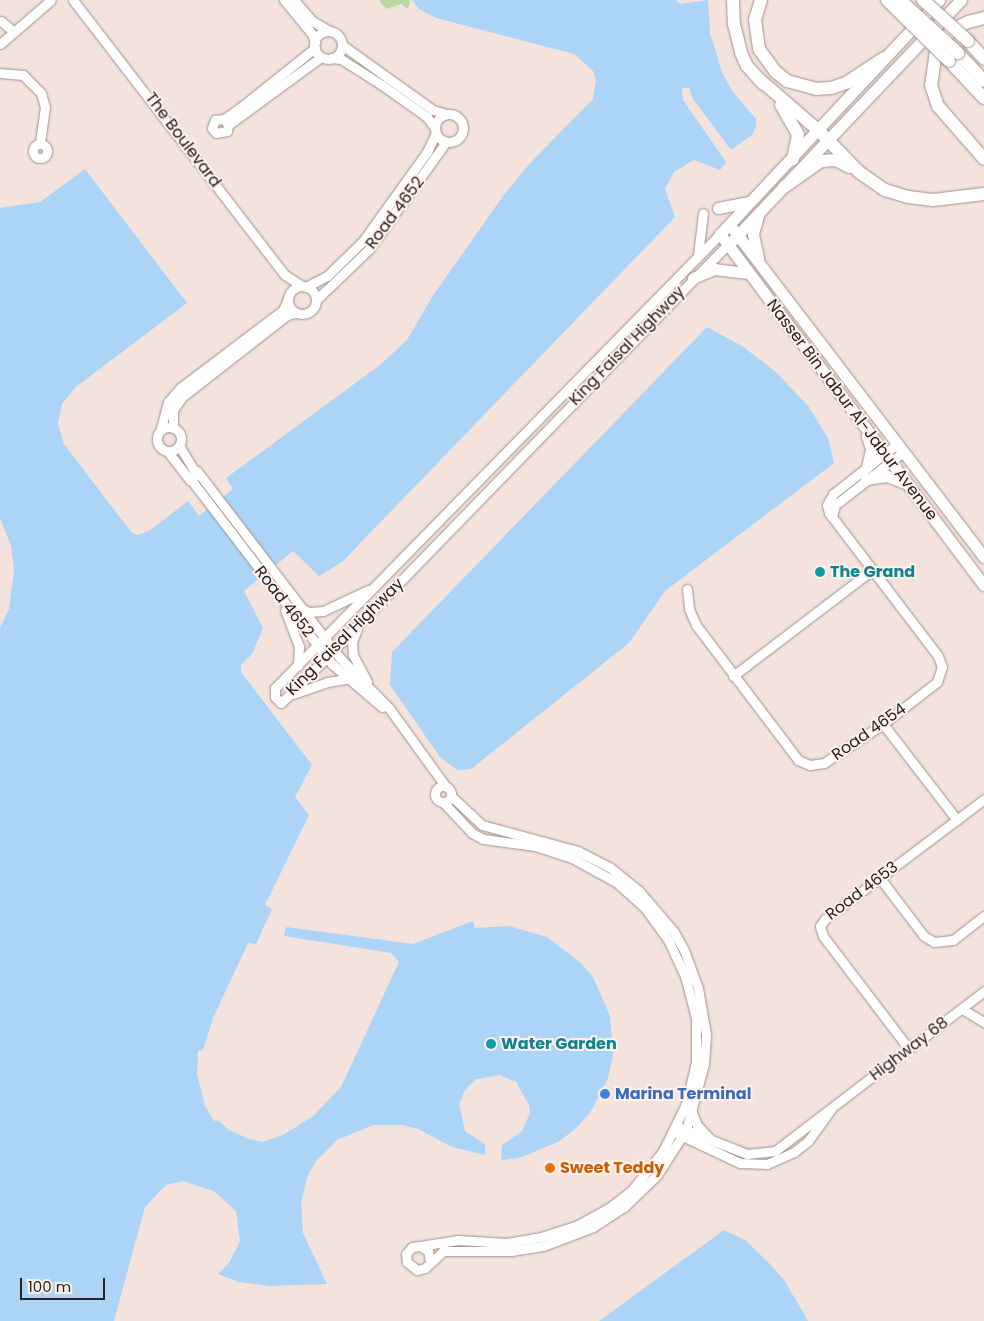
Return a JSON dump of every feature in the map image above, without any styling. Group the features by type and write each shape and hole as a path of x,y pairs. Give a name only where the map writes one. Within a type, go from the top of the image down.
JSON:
{"highway":[{"path":"733,0 734,24 741,52 758,79 794,123 798,135 793,159"},
{"path":"761,0 755,20 759,49 776,72 788,81 808,88 832,88 846,83 884,58"},
{"path":"887,0 984,82"},
{"path":"900,0 954,57 984,98"},
{"path":"923,0 968,41 984,59"},
{"path":"984,18 968,22 952,30 944,39 936,51 931,85 938,106 984,159"},
{"path":"758,79 819,131 866,178"},
{"path":"784,187 817,163 826,160 840,161 893,193 916,199 984,194"}],"main road":[{"name":"King Faisal Highway","path":"720,234 793,159 939,0"},
{"name":"King Faisal Highway","path":"727,245 828,141 959,1"},
{"path":"718,208 752,202"},
{"path":"759,213 753,234 761,267"},
{"name":"Nasser Bin Jabur Al-Jabur Avenue","path":"730,225 984,557"},
{"name":"Nasser Bin Jabur Al-Jabur Avenue","path":"720,234 984,586"},
{"path":"692,278 725,268 748,272"},
{"path":"863,425 871,449 866,473 887,476 907,484"}],"street":[{"path":"34,12 42,0"},
{"path":"0,44 34,12 51,0"},
{"name":"The Boulevard","path":"73,0 79,3 285,274 304,287"},
{"path":"284,0 312,34 315,45 326,57 342,58 427,117 435,131 446,142 456,140 463,130 456,116 433,110 342,45"},
{"path":"294,0 312,21 340,37 342,45 339,53 326,57 226,122 315,45 320,34 329,31"},
{"path":"0,19 13,31"},
{"path":"0,73 24,75 41,93 45,107 40,144"},
{"path":"435,131 438,120 446,114"},
{"name":"Road 4652","path":"304,287 327,276 363,241 427,152 435,131"},
{"name":"Road 4652","path":"316,300 369,248 446,142"},
{"path":"698,255 703,213"},
{"name":"King Faisal Highway","path":"720,234 274,691 281,703 365,619 692,278 727,245"},
{"name":"The Boulevard","path":"285,274 289,297"},
{"path":"304,287 316,300 312,310 301,314 296,312 287,316 182,397 172,414 174,428 179,436 180,447 173,452 168,452 159,443 168,402 180,388 283,310 289,297 304,287"},
{"path":"289,297 296,312"},
{"path":"161,428 167,425 174,428"},
{"name":"Road 4652","path":"180,447 193,474"},
{"path":"866,473 900,448"},
{"name":"Road 4652","path":"168,452 193,474 326,639 330,653 346,679 397,720"},
{"name":"Road 4654","path":"687,589 693,620 794,758 806,764 829,761 883,724 937,682 942,666 938,656 832,517 835,505 866,473"},
{"name":"Road 4652","path":"207,492 280,599 318,646 330,653 375,694 397,720 434,773 442,788"},
{"path":"733,676 872,570"},
{"path":"302,609 315,612 334,608 380,583"},
{"path":"280,599 298,646 298,667"},
{"path":"365,619 354,633 353,655 375,694"},
{"path":"286,698 314,685 346,679"},
{"path":"883,724 957,820"},
{"path":"665,1165 684,1133 692,1112 704,1064 705,1020 693,970 662,916 639,890 595,858 558,844 482,826 442,788 436,797 472,833 483,838 555,851 591,866 627,891 658,925 680,963 696,1018 696,1062 686,1104 675,1129 657,1161 631,1191 578,1225 541,1237 507,1242 457,1240 420,1246 408,1250 407,1262 417,1270 425,1268 443,1250 526,1249 580,1233 624,1207 649,1185 665,1165 685,1146 701,1145"},
{"path":"443,802 451,796"},
{"name":"Road 4653","path":"909,1049 820,931 823,921 984,799"},
{"path":"879,877 924,936 934,942 950,942 984,916"},
{"name":"Highway 68","path":"684,1133 747,1154 766,1154 784,1146 984,992"},
{"path":"962,1009 984,1022"},
{"path":"675,1129 701,1145 740,1163 774,1162 808,1141 833,1107"},
{"path":"692,1112 697,1125 713,1142"},
{"path":"420,1246 428,1251 430,1261"}],"green space":[{"path":"379,0 410,1 408,9 401,4 386,9"}],"water":[{"path":"412,0 676,0 680,4 708,0 710,33 722,72 732,91 756,119 756,127 752,135 731,150 693,99 689,88 682,88 683,100 726,162 720,170 694,160 674,172 665,189 675,217 342,562 319,576 293,551 244,591 263,628 252,654 241,665 241,672 312,765 295,797 309,815 265,905 272,909 256,944 248,943 213,1018 203,1050 198,1051 197,1074 205,1106 214,1121 218,1120 229,1130 249,1139 262,1142 283,1135 312,1117 341,1087 399,962 391,953 284,936 286,927 413,944 473,921 475,928 509,926 547,937 581,963 593,977 610,1016 613,1056 608,1078 590,1113 574,1130 558,1142 519,1158 501,1160 502,1145 522,1131 530,1113 529,1105 516,1082 500,1075 476,1079 465,1090 459,1104 465,1131 485,1144 485,1155 452,1147 418,1129 402,1125 373,1125 337,1140 316,1161 308,1175 301,1203 303,1233 327,1284 270,1286 239,1282 218,1274 229,1263 240,1241 236,1211 214,1191 182,1181 166,1185 145,1207 114,1321 0,1321 0,628 9,609 14,570 11,546 0,518 0,208 40,202 85,169 187,303 76,387 62,404 58,424 64,444 132,533 138,535 149,531 188,501 199,516 233,489 226,478 380,365 407,340 432,297 503,196 531,162 593,99 596,79 593,71 574,54 436,18 419,9"},
{"path":"707,327 742,346 776,372 809,407 828,438 834,463 665,591 629,643 471,769 457,770 440,757 390,685 392,652"},
{"path":"724,1230 745,1240 767,1261 784,1280 808,1321 599,1321"}],"place":[{"name":"The Grand","path":"820,572"},
{"name":"Water Garden","path":"491,1044"},
{"name":"Marina Terminal","path":"605,1094"},
{"name":"Sweet Teddy","path":"550,1168"}]}
